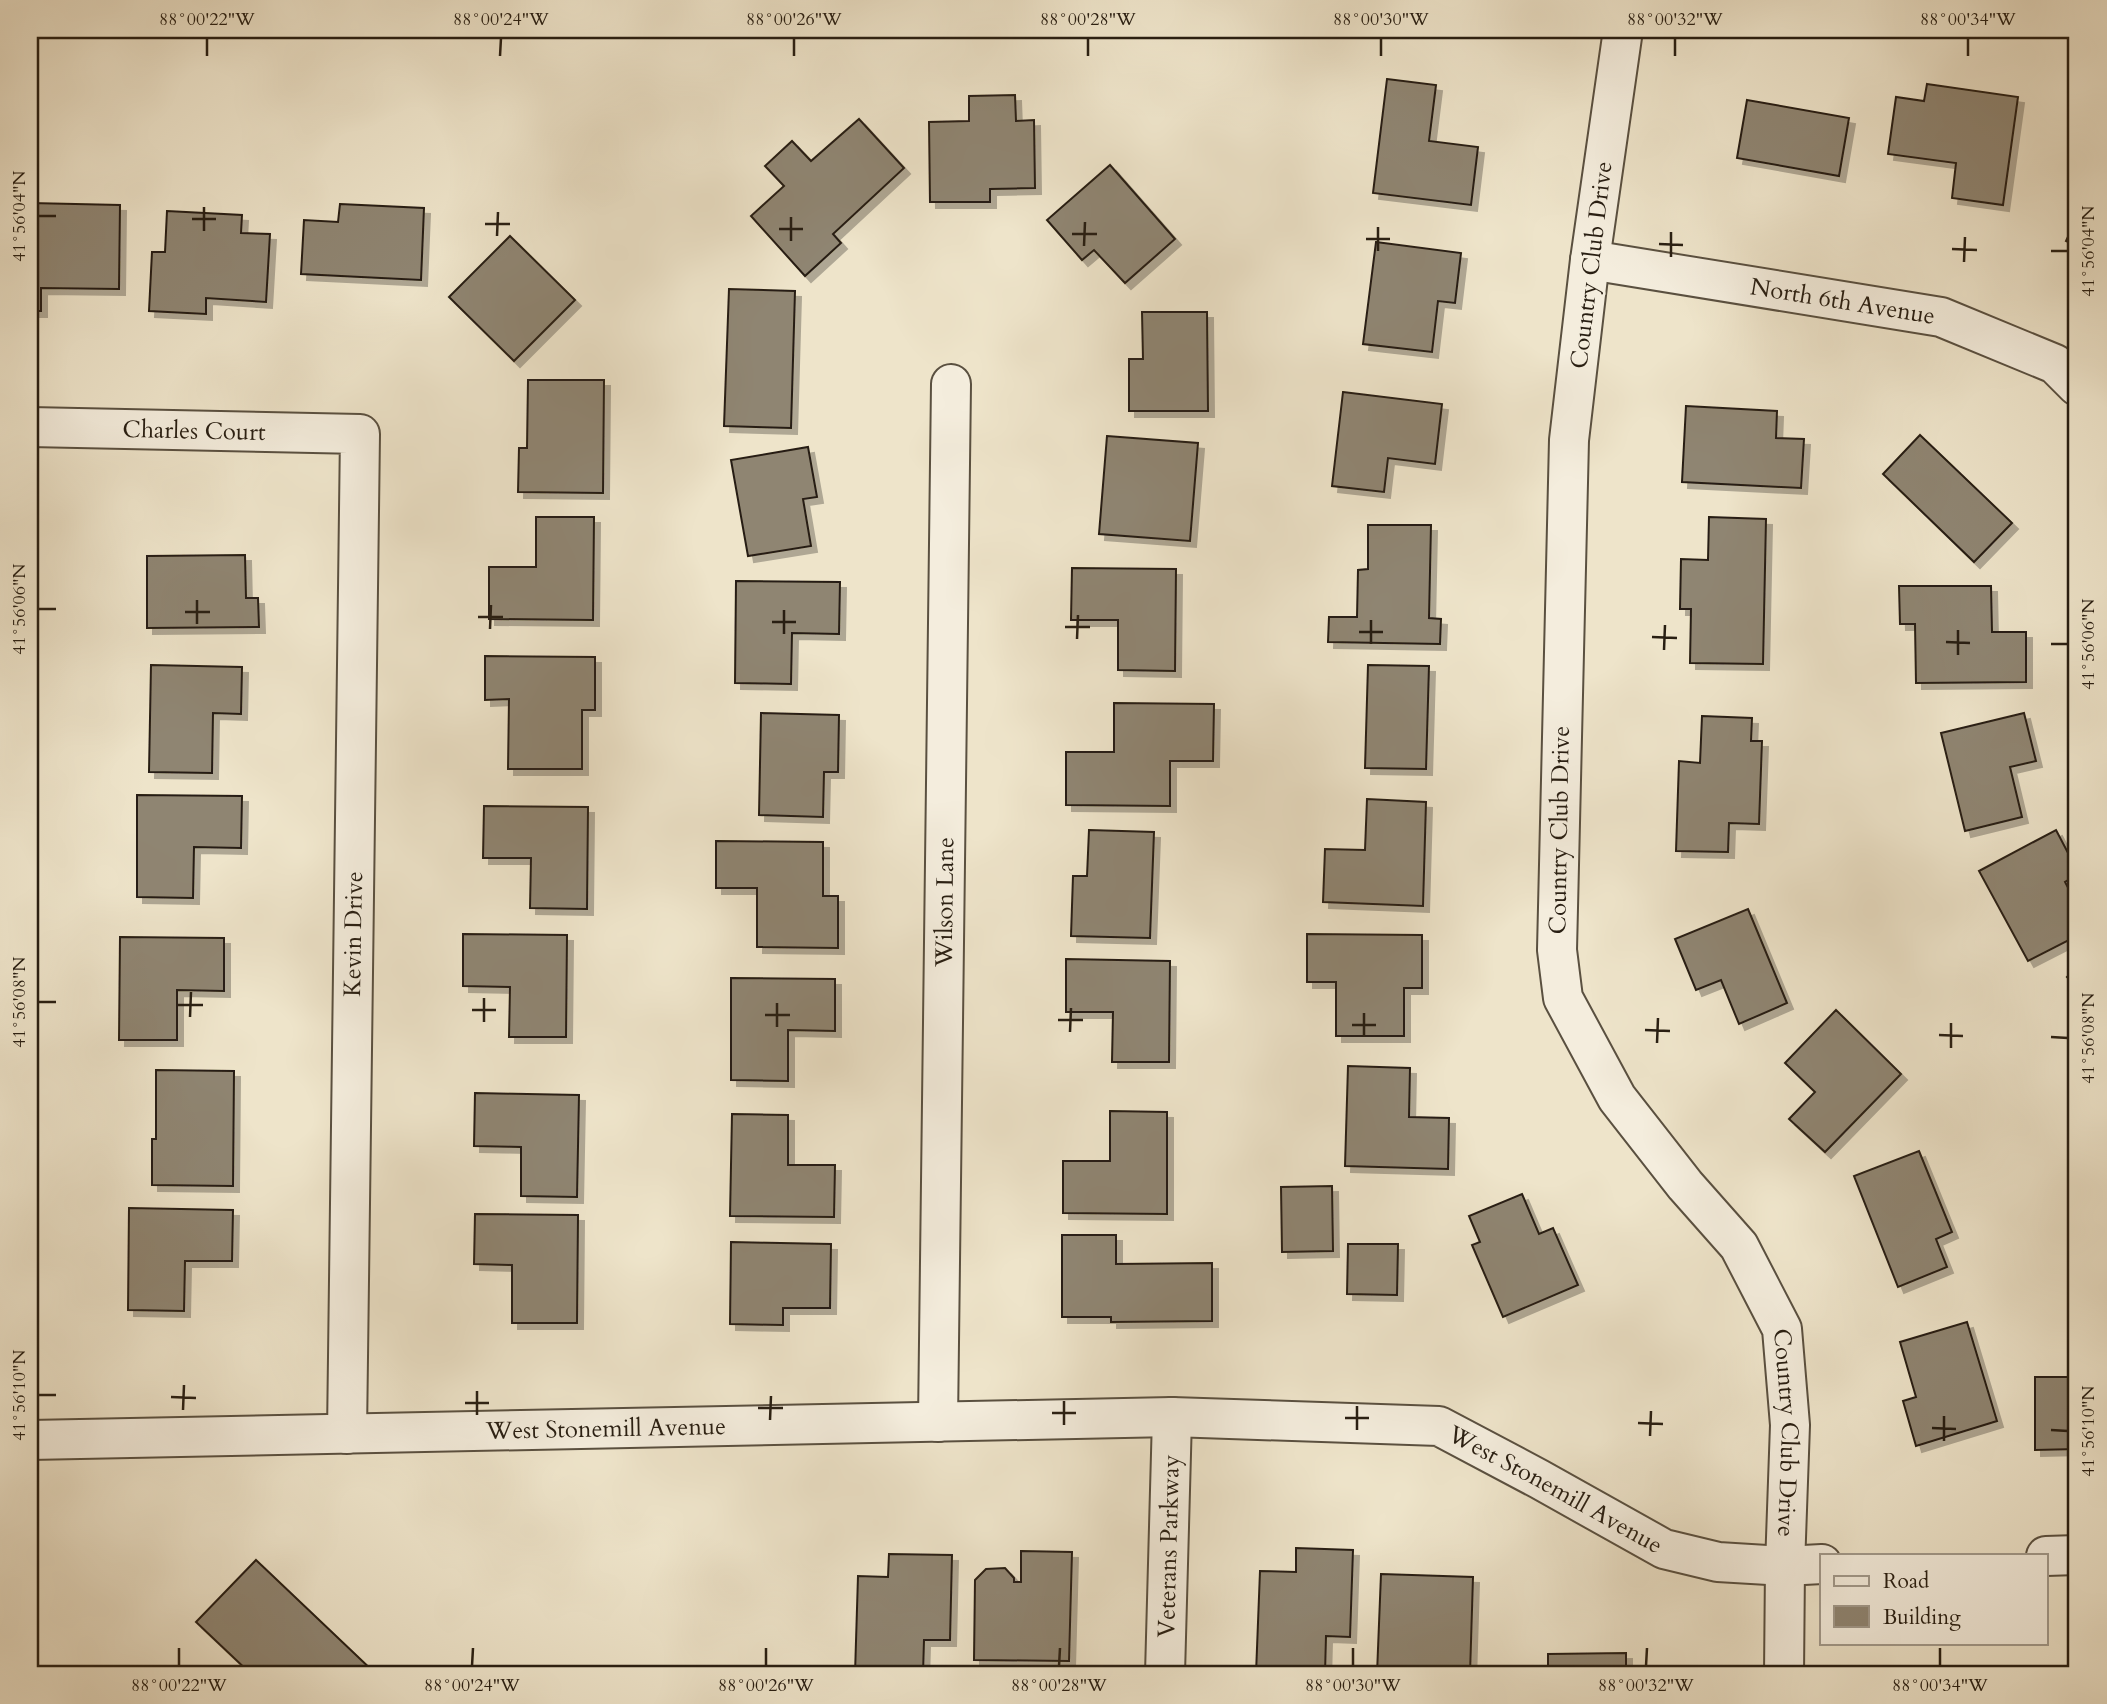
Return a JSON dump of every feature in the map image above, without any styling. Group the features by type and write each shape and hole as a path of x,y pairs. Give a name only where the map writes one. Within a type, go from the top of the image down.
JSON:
{"street":[{"name":"Country Club Drive","path":"1623,30 1590,260 1569,440 1556,950 1563,998 1617,1098 1685,1185 1739,1247 1782,1329 1790,1425 1784,1566 1784,1674"},
{"name":"North 6th Avenue","path":"1590,260 1941,317 2055,364 2077,386"},
{"name":"Wilson Lane","path":"937,1422 951,384"},
{"name":"Charles Court","path":"30,427 360,434"},
{"name":"Kevin Drive","path":"347,1434 360,434"},
{"name":"West Stonemill Avenue","path":"30,1440 1172,1417 1439,1426 1664,1549 1717,1562 1784,1566 1820,1564"},
{"name":"Veterans Parkway","path":"1165,1674 1172,1417"},
{"path":"2048,1556 2077,1555"}],"building":[{"path":"1387,79 1436,85 1429,141 1478,147 1471,205 1373,193"},
{"path":"1927,84 2018,97 2003,205 1952,198 1956,163 1888,154 1896,97 1924,101"},
{"path":"1015,95 1016,121 1034,120 1035,188 990,189 990,202 930,202 929,122 969,121 969,96"},
{"path":"1747,100 1849,118 1839,176 1737,158"},
{"path":"859,119 904,168 833,234 841,243 805,276 751,216 784,186 765,166 792,141 811,161"},
{"path":"1110,165 1175,239 1125,283 1094,250 1082,260 1047,220"},
{"path":"30,203 120,205 119,289 41,288 41,311 30,311"},
{"path":"340,204 424,208 421,280 301,274 304,220 338,222"},
{"path":"167,211 242,215 241,233 270,234 266,302 206,298 206,314 149,311 152,252 165,252"},
{"path":"2077,217 2077,246 2066,241"},
{"path":"510,236 575,300 514,361 449,297"},
{"path":"1376,242 1461,253 1455,303 1438,301 1432,352 1363,344"},
{"path":"729,289 795,291 791,428 724,426"},
{"path":"1142,312 1207,312 1208,411 1129,411 1129,359 1143,359"},
{"path":"528,380 604,380 603,493 518,492 519,448 527,448"},
{"path":"1343,392 1442,404 1435,464 1388,458 1384,492 1332,486"},
{"path":"1686,406 1777,411 1776,438 1804,439 1801,488 1682,482"},
{"path":"1920,435 2012,523 1974,562 1883,474"},
{"path":"1107,436 1198,443 1190,541 1099,534"},
{"path":"808,447 817,497 803,499 811,546 748,556 731,460"},
{"path":"536,517 594,517 593,620 489,619 489,567 536,567"},
{"path":"1709,517 1766,519 1763,664 1690,663 1691,609 1680,609 1681,559 1708,560"},
{"path":"1368,525 1431,525 1429,618 1441,619 1440,644 1328,642 1329,617 1357,617 1358,570 1368,569"},
{"path":"245,555 246,598 258,598 259,627 147,628 147,556"},
{"path":"1072,568 1176,569 1175,671 1118,670 1118,620 1071,620"},
{"path":"736,581 840,582 839,634 792,633 791,684 735,683"},
{"path":"1899,586 1991,586 1992,632 2026,632 2026,682 1916,683 1915,624 1900,624"},
{"path":"485,656 595,657 595,710 582,710 582,769 508,769 509,699 485,700"},
{"path":"151,665 242,667 241,714 213,713 212,773 149,772"},
{"path":"1368,665 1429,666 1426,769 1365,768"},
{"path":"1114,703 1214,704 1213,761 1170,761 1170,806 1066,805 1066,752 1114,752"},
{"path":"761,713 839,715 838,772 824,772 823,817 759,815"},
{"path":"2024,713 2036,761 2010,767 2022,817 1965,831 1941,733"},
{"path":"1702,716 1752,718 1751,741 1762,741 1759,824 1729,823 1728,852 1676,851 1679,761 1700,763"},
{"path":"137,795 242,796 241,848 194,847 193,898 137,897"},
{"path":"1367,799 1426,802 1423,906 1323,902 1325,849 1365,850"},
{"path":"484,806 588,807 587,909 530,908 531,858 483,858"},
{"path":"1089,830 1154,832 1150,938 1071,936 1073,876 1087,876"},
{"path":"2056,830 2077,870 2077,875 2065,882 2077,905 2077,936 2028,961 1979,871"},
{"path":"716,841 823,842 823,896 838,896 838,948 757,947 757,888 716,888"},
{"path":"1748,909 1787,1003 1739,1024 1721,980 1696,990 1675,939"},
{"path":"463,934 567,935 566,1037 509,1037 510,987 463,986"},
{"path":"1307,934 1422,935 1422,988 1404,988 1404,1036 1336,1036 1336,982 1307,982"},
{"path":"120,937 224,938 224,991 177,990 177,1040 119,1040"},
{"path":"1066,959 1170,961 1169,1062 1112,1062 1113,1012 1066,1012"},
{"path":"2077,967 2077,987 2067,977"},
{"path":"731,978 835,979 835,1031 788,1030 788,1081 731,1080"},
{"path":"1836,1010 1901,1074 1825,1152 1789,1119 1815,1092 1785,1063"},
{"path":"1348,1066 1410,1068 1409,1117 1449,1118 1448,1169 1345,1166"},
{"path":"156,1070 234,1071 233,1186 152,1185 152,1139 156,1139"},
{"path":"475,1093 579,1095 577,1197 521,1196 521,1147 474,1146"},
{"path":"1110,1111 1167,1112 1167,1214 1063,1213 1063,1161 1110,1161"},
{"path":"732,1114 788,1115 788,1165 835,1165 834,1217 730,1216"},
{"path":"1919,1151 1952,1232 1936,1239 1947,1267 1898,1287 1854,1176"},
{"path":"1332,1186 1333,1251 1282,1252 1281,1187"},
{"path":"1522,1194 1539,1234 1553,1228 1578,1285 1503,1317 1472,1245 1480,1242 1469,1216"},
{"path":"129,1208 233,1210 232,1261 185,1261 184,1311 128,1310"},
{"path":"475,1214 578,1215 577,1323 512,1323 512,1265 474,1264"},
{"path":"1062,1235 1116,1235 1116,1264 1212,1263 1212,1321 1111,1322 1111,1317 1062,1317"},
{"path":"731,1242 831,1244 830,1308 783,1308 783,1325 730,1324"},
{"path":"1348,1244 1398,1244 1397,1295 1347,1294"},
{"path":"1967,1322 1997,1421 1916,1446 1903,1401 1916,1397 1900,1342"},
{"path":"2035,1377 2077,1377 2077,1449 2035,1450"},
{"path":"1296,1548 1353,1550 1350,1637 1326,1636 1325,1674 1256,1674 1260,1571 1296,1572"},
{"path":"1021,1551 1072,1552 1069,1661 974,1660 975,1580 986,1569 1005,1568 1014,1578 1014,1582 1021,1582"},
{"path":"889,1554 952,1555 950,1640 924,1640 923,1674 855,1674 858,1576 888,1577"},
{"path":"256,1560 376,1674 251,1674 196,1622"},
{"path":"1381,1574 1473,1577 1470,1674 1377,1674"},
{"path":"1626,1653 1626,1674 1548,1674 1548,1654"}],"waterway":[{"path":"1355,30 1481,30"}]}
